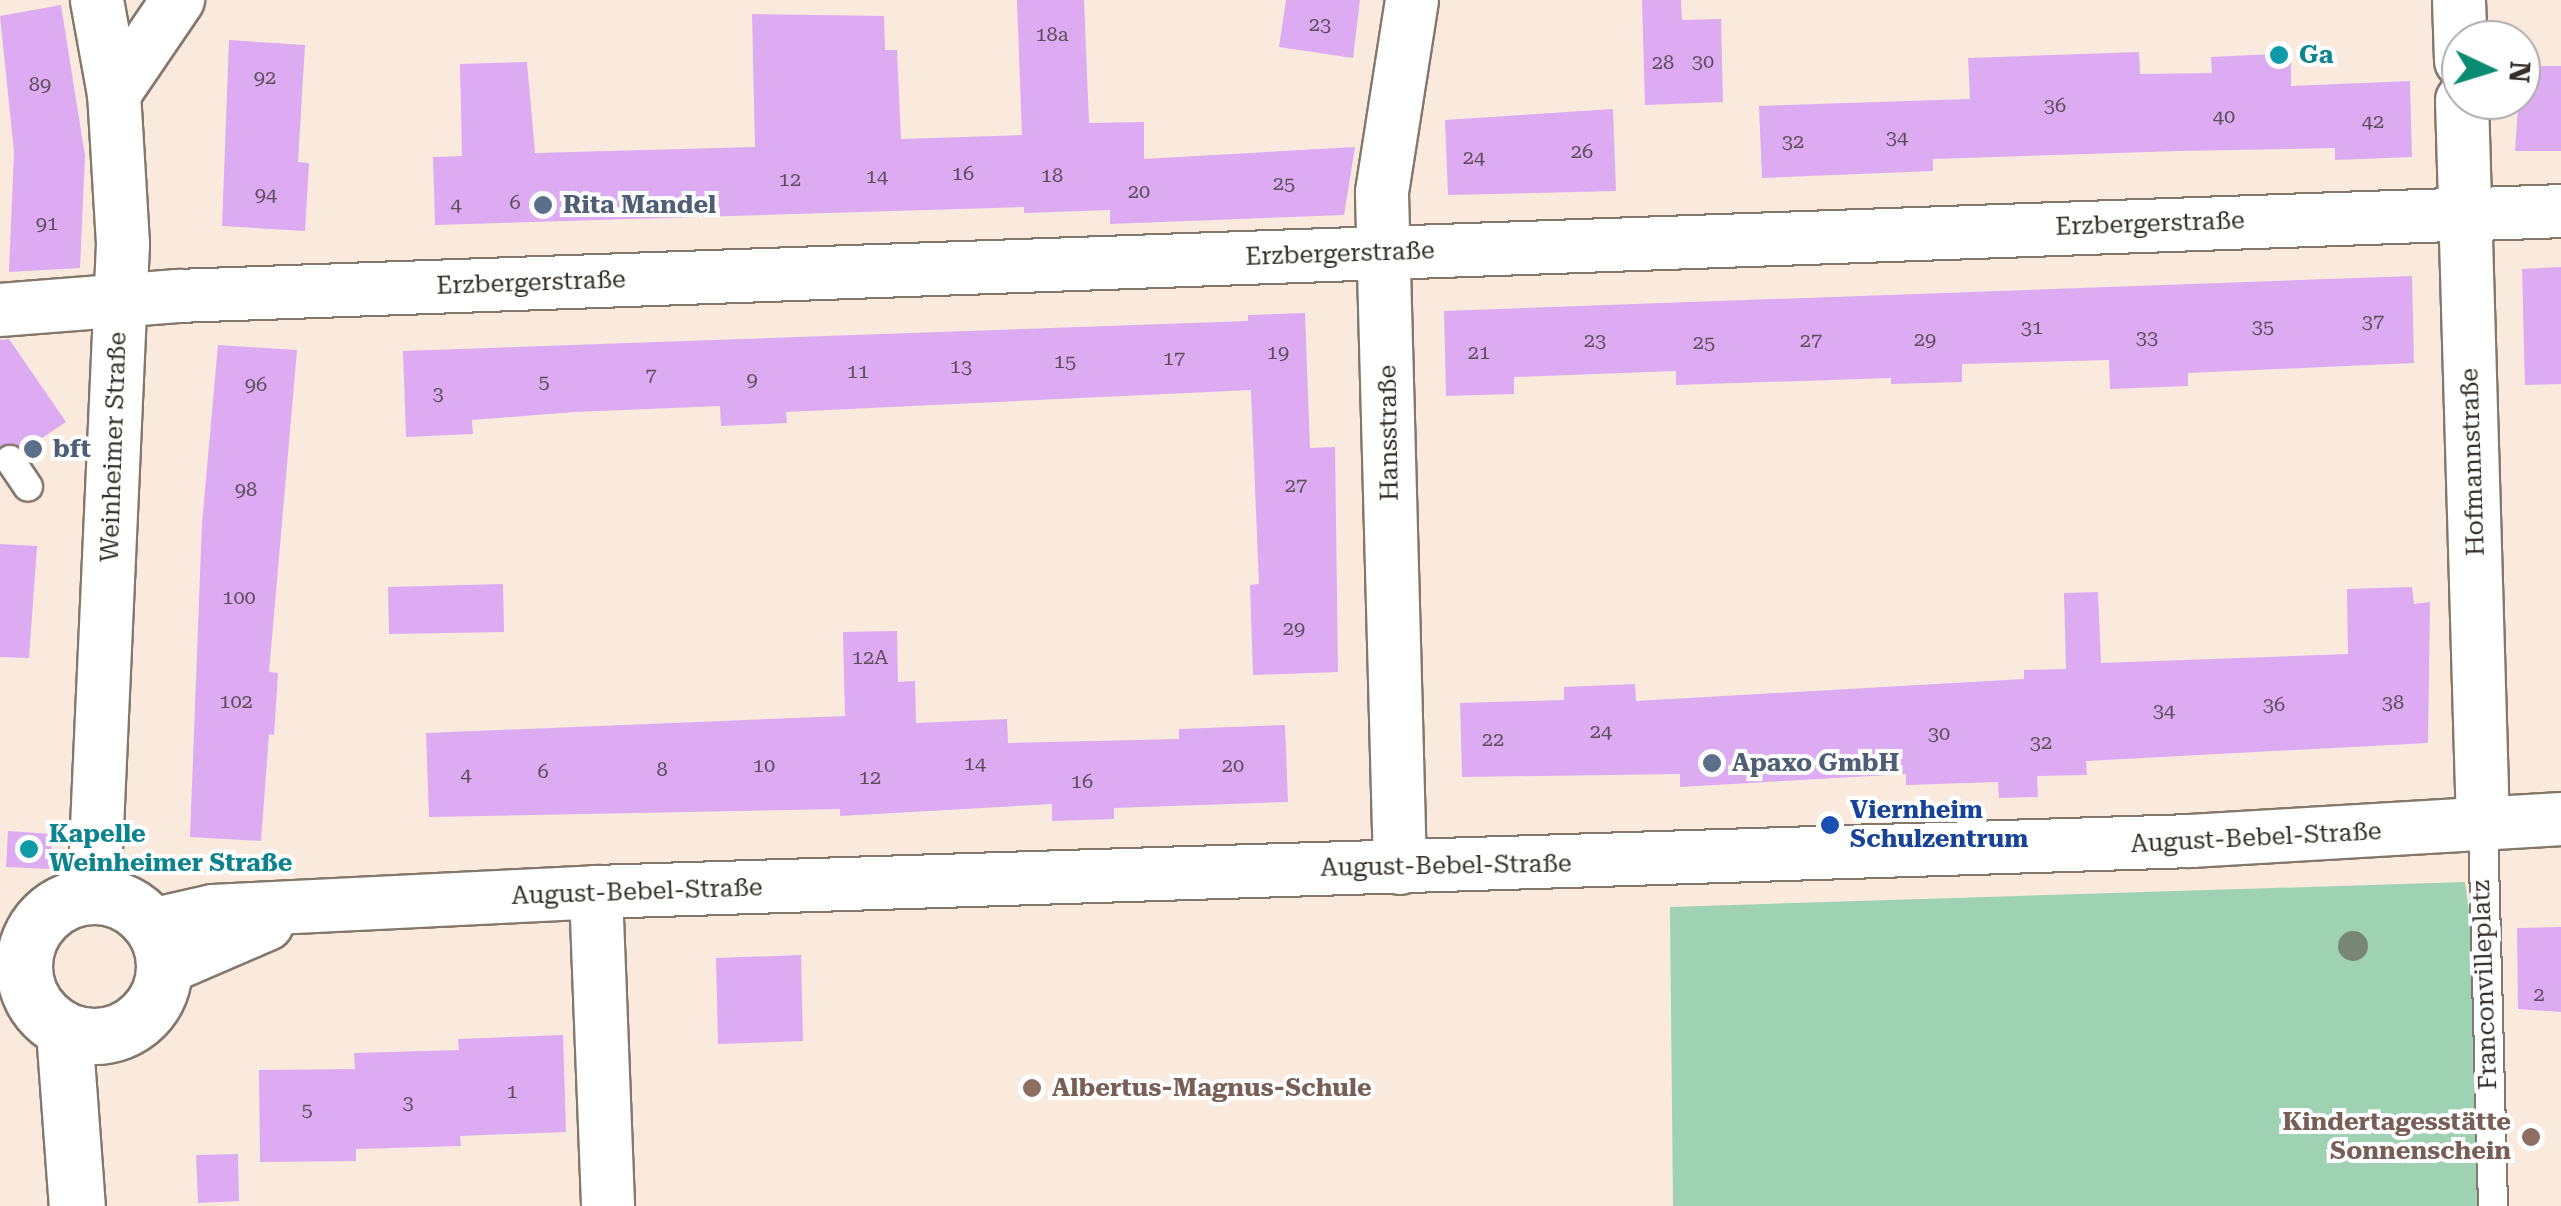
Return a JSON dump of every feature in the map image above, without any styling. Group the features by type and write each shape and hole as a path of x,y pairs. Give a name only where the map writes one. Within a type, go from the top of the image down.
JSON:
{"street":[{"name":"Weinheimer Straße","path":"94,895 124,244 114,94 97,0"},
{"path":"114,94 178,0"},
{"name":"Hansstraße","path":"1400,868 1382,192 1412,0"},
{"name":"Hofmannstraße","path":"2463,120 2483,824"},
{"name":"Erzbergerstraße","path":"0,310 1384,252 2561,211"},
{"name":"August-Bebel-Straße","path":"158,947 331,904 596,892 2173,842 2561,819"},
{"path":"596,892 608,1206"},
{"path":"94,895 126,903 158,947 148,1012 86,1034 35,1006 14,964 54,908 94,895"},
{"path":"80,1206 86,1034"}],"lane":[{"path":"10,460 28,488"},
{"name":"Franconvilleplatz","path":"2483,824 2493,1206"}],"green space":[{"path":"2465,882 2486,1032 2493,1206 1673,1206 1670,907"}],"building":[{"path":"1017,0 1084,0 1089,123 1144,122 1144,159 1355,147 1344,215 1110,224 1110,210 1024,213 1024,207 435,225 433,157 462,156 460,64 527,62 535,153 755,147 752,14 884,16 885,50 897,50 901,139 1022,135"},
{"path":"1286,0 1360,0 1353,58 1279,47"},
{"path":"1642,0 1681,0 1682,20 1721,19 1723,102 1645,105"},
{"path":"61,5 85,156 80,268 9,272 14,152 0,16"},
{"path":"229,40 305,45 298,162 309,163 305,231 222,226"},
{"path":"2139,52 2140,74 2212,73 2211,57 2291,53 2291,86 2410,81 2412,157 2335,160 2335,148 2179,151 1933,159 1933,171 1762,178 1759,106 1970,99 1968,58"},
{"path":"2541,66 2561,66 2561,151 2515,151 2517,120 2541,120"},
{"path":"1613,109 1616,191 1448,195 1445,120"},
{"path":"2561,267 2561,384 2525,385 2522,269"},
{"path":"2412,276 2414,363 2188,373 2188,386 2110,389 2109,360 1962,364 1962,382 1891,384 1891,378 1676,385 1676,371 1514,377 1514,394 1446,396 1444,311"},
{"path":"1305,313 1310,448 1335,447 1338,672 1253,675 1250,585 1259,584 1251,390 786,412 787,423 721,426 720,406 575,412 472,420 473,434 406,437 403,351 1248,321 1248,315"},
{"path":"9,339 66,422 24,450 0,446 0,340"},
{"path":"218,345 297,350 269,672 278,673 274,735 269,734 261,841 190,837 202,523"},
{"path":"0,544 37,546 29,658 0,657"},
{"path":"503,584 504,632 389,634 388,587"},
{"path":"2412,587 2414,604 2430,602 2428,743 2086,761 2087,775 2037,776 2038,797 1999,798 1998,782 1906,785 1906,774 1680,787 1680,774 1462,777 1460,703 1564,700 1564,687 1635,684 1636,701 2024,679 2024,670 2066,669 2064,593 2098,592 2101,663 2348,654 2347,589"},
{"path":"897,631 898,682 915,681 916,723 1007,719 1008,743 1179,739 1179,729 1285,725 1288,802 1114,808 1114,819 1052,821 1052,804 840,816 840,809 429,817 426,733 845,716 843,632"},
{"name":"Kapelle Weinheimer Straße","path":"8,831 52,834 51,869 6,867"},
{"path":"2561,927 2561,1012 2518,1009 2517,928"},
{"path":"801,955 803,1041 718,1044 716,958"},
{"path":"563,1035 566,1132 460,1136 461,1146 356,1149 356,1161 260,1162 259,1070 355,1069 354,1053 459,1050 458,1039"},
{"path":"238,1154 239,1201 198,1203 196,1155"}],"place":[{"name":"Ga","path":"2279,55"},
{"name":"Rita Mandel","path":"543,205"},
{"name":"bft","path":"33,449"},
{"name":"Apaxo GmbH","path":"1712,763"},
{"name":"Viernheim Schulzentrum","path":"1830,825"},
{"name":"Kapelle Weinheimer Straße","path":"29,849"},
{"name":"Albertus-Magnus-Schule","path":"1032,1088"},
{"name":"Kindertagesstätte Sonnenschein","path":"2531,1137"}]}
